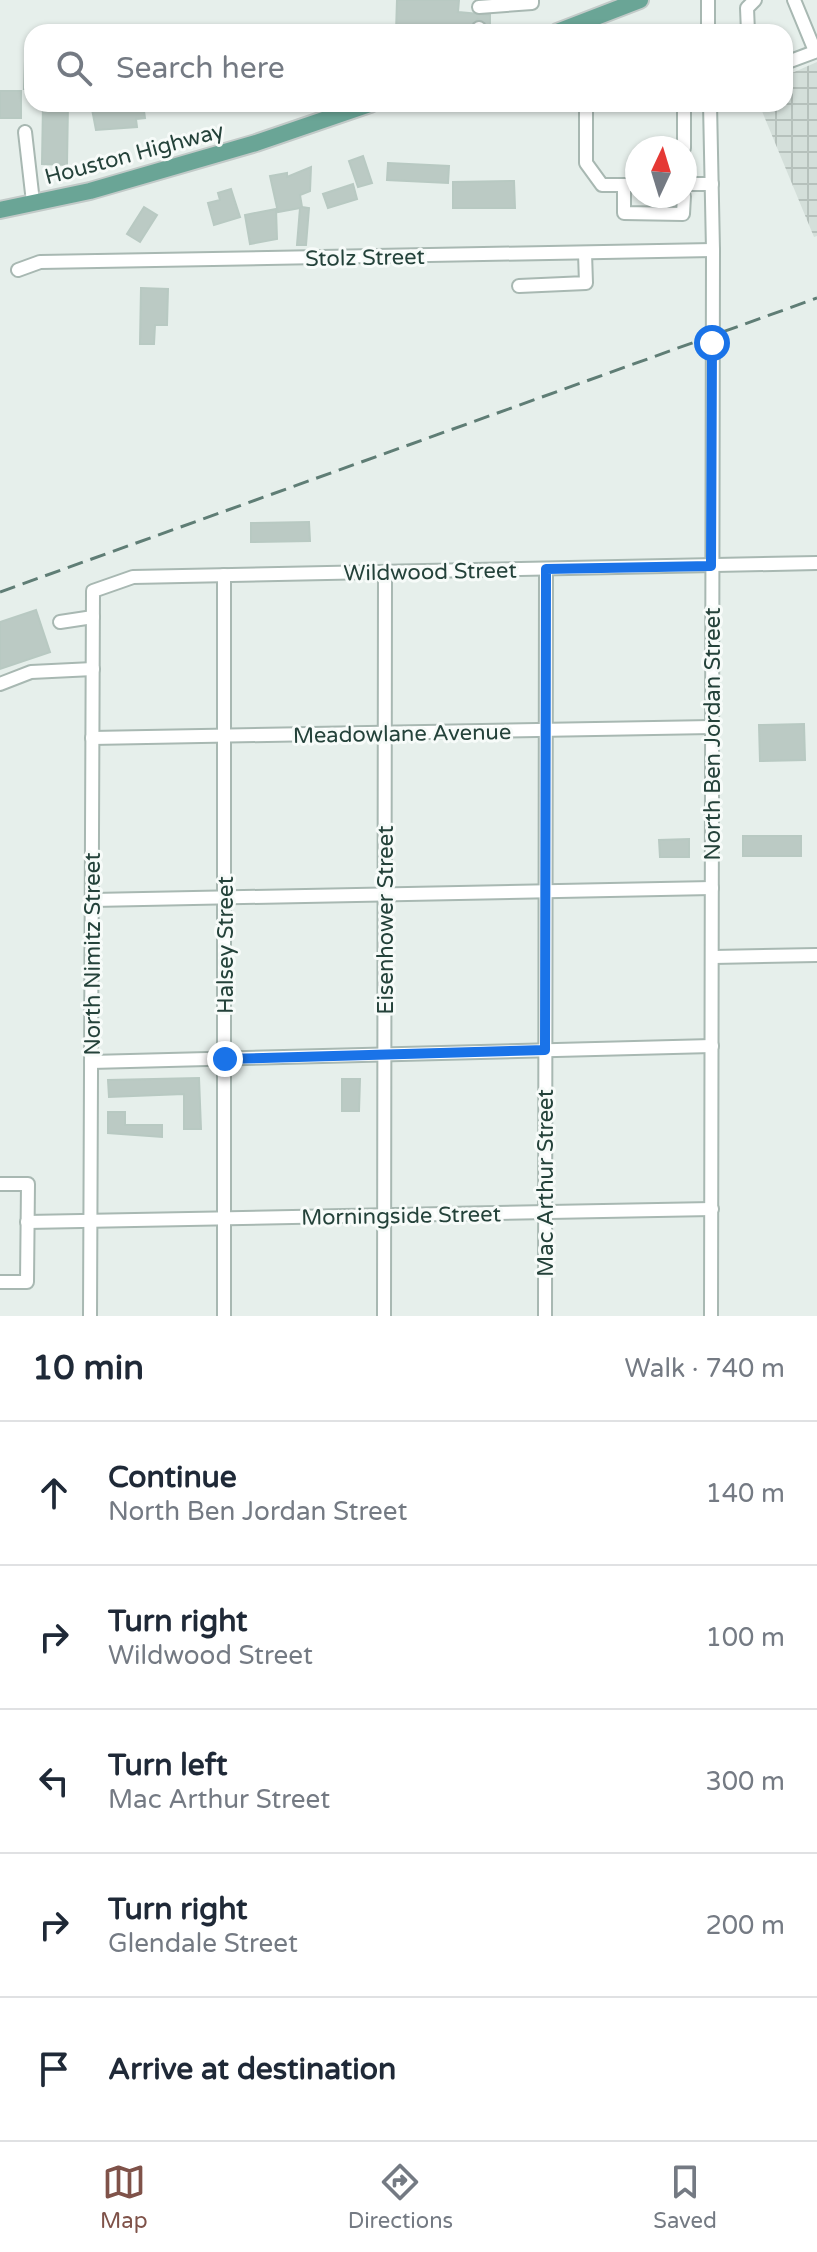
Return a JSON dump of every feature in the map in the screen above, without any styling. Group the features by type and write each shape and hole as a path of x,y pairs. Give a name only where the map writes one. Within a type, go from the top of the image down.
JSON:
{"main road":[{"path":"578,24 640,0"},
{"name":"Houston Highway","path":"0,210 90,191 242,148 347,112"}],"street":[{"path":"479,6 532,3 532,0"},
{"path":"708,0 708,24"},
{"path":"748,24 747,8 755,0"},
{"path":"793,59 816,48 794,0"},
{"path":"586,112 586,163 589,171 602,185 625,185"},
{"path":"684,112 684,136"},
{"name":"North Ben Jordan Street","path":"710,112 713,250 711,1316"},
{"path":"25,132 33,202"},
{"path":"697,184 712,184"},
{"path":"625,208 624,213 683,214 683,208"},
{"name":"Stolz Street","path":"18,270 40,262 713,250"},
{"path":"585,253 586,283"},
{"path":"519,286 599,284"},
{"name":"Wildwood Street","path":"93,591 133,577 817,563"},
{"name":"Mac Arthur Street","path":"545,1316 546,569"},
{"name":"Eisenhower Street","path":"384,1316 385,572"},
{"name":"Halsey Street","path":"224,575 224,1316"},
{"name":"North Nimitz Street","path":"90,1316 93,591"},
{"path":"60,622 93,617"},
{"path":"0,684 31,672 93,669"},
{"name":"Meadowlane Avenue","path":"92,738 712,727"},
{"path":"93,900 712,888"},
{"path":"713,957 817,955"},
{"path":"91,1062 712,1046"},
{"path":"0,1184 28,1184 27,1282 0,1282"},
{"name":"Morningside Street","path":"27,1222 712,1209"}],"shaded area":[{"path":"817,62 817,236 814,237 762,112 793,112 793,72"}],"building":[{"path":"397,0 459,0 458,12 490,15 490,24 478,19 474,24 396,24"},
{"path":"0,91 21,91 21,118 0,118"},
{"path":"43,112 68,112 67,165 42,164"},
{"path":"93,112 144,112 145,118 136,119 137,127 96,130"},
{"path":"363,156 372,183 358,187 349,161"},
{"path":"388,163 449,166 448,183 387,180"},
{"path":"311,167 310,191 300,195 302,207 309,208 306,245 297,245 300,208 278,212 270,176 287,173 287,177"},
{"path":"514,181 515,208 453,208 453,182"},
{"path":"353,184 357,199 328,208 323,194"},
{"path":"231,189 240,217 214,225 208,203 220,200 218,193"},
{"path":"144,207 157,215 140,242 127,234"},
{"path":"276,209 277,239 250,244 245,215"},
{"path":"141,288 168,289 167,325 155,325 154,344 140,344"},
{"path":"309,522 310,541 251,542 251,523"},
{"path":"36,610 50,652 0,669 0,622"},
{"path":"804,724 805,760 760,761 759,725"},
{"path":"743,836 801,836 801,856 743,856"},
{"path":"689,839 689,857 660,857 659,840"},
{"path":"199,1078 201,1129 184,1129 184,1094 109,1097 108,1080"},
{"path":"342,1079 360,1079 359,1111 342,1111"},
{"path":"108,1112 125,1112 125,1125 162,1125 162,1137 108,1133"}],"railway":[{"path":"0,592 817,298"}],"route":[{"path":"225,1059 545,1050 546,569 711,566 712,343"}]}
